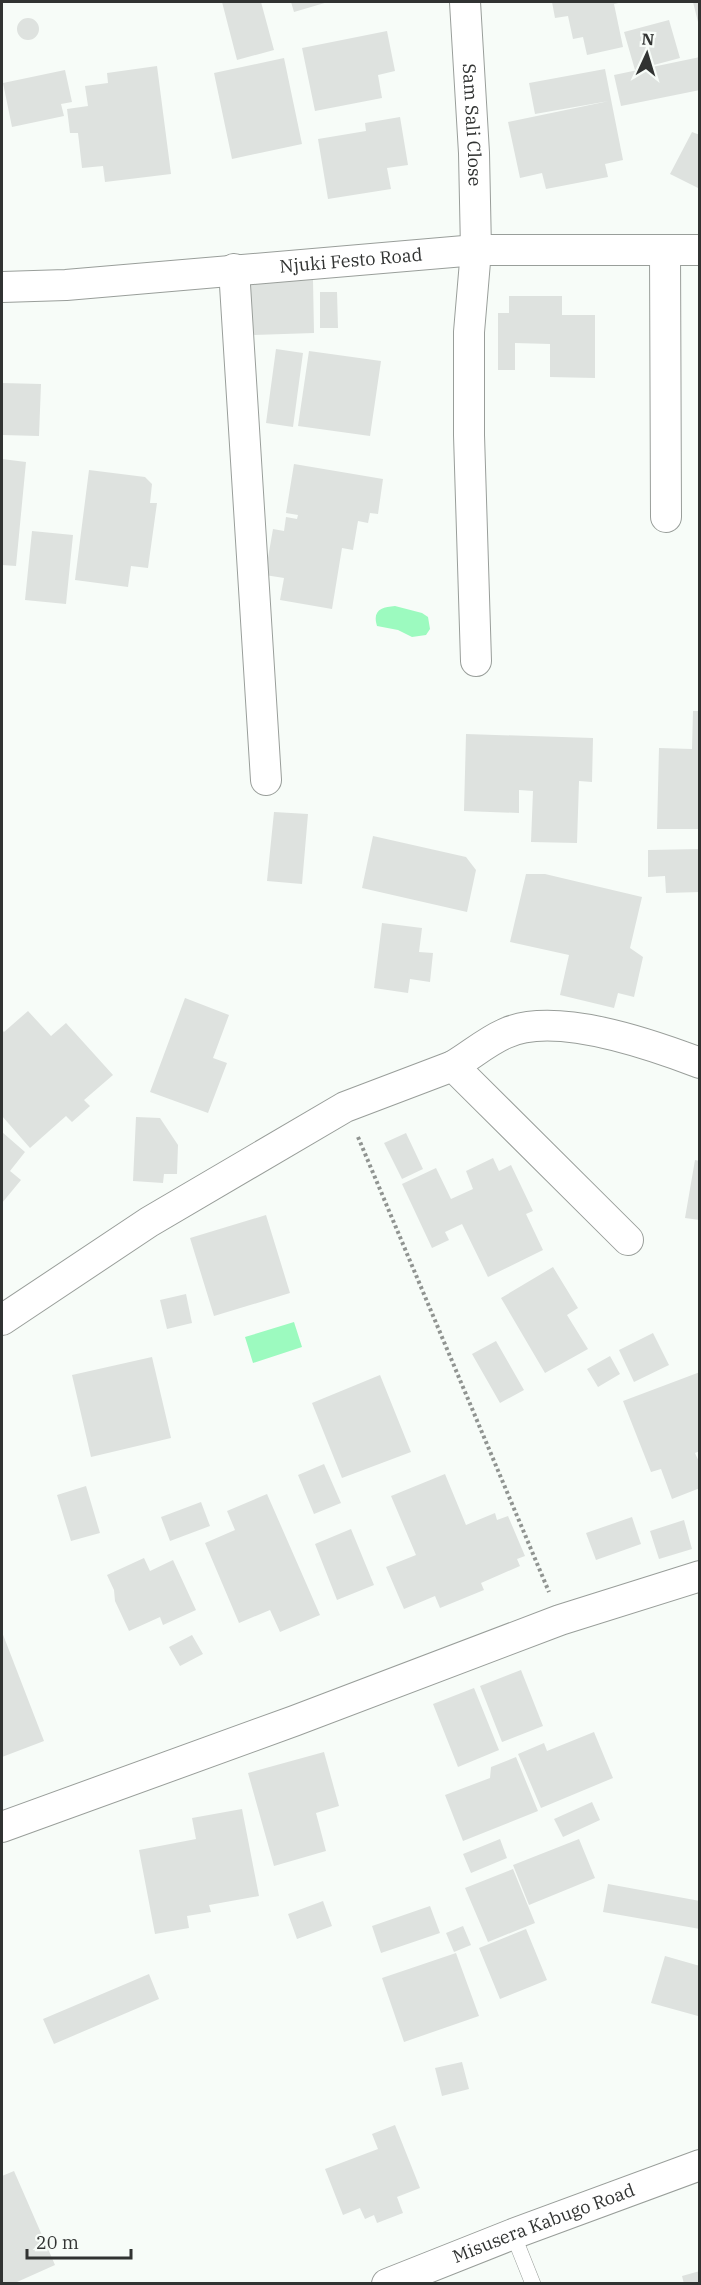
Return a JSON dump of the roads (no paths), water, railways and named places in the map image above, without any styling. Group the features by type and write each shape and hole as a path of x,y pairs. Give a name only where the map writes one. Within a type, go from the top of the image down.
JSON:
{"street":[{"name":"Sam Sali Close","path":"465,2 474,153 476,250 469,332 469,435 476,661"},
{"name":"Njuki Festo Road","path":"2,287 66,285 476,250 699,250"},
{"path":"665,250 666,517"},
{"path":"234,269 266,780"},
{"path":"2,1320 149,1222 345,1107 453,1066 505,1033 536,1025 575,1028 659,1047 699,1063"},
{"path":"453,1066 628,1240"},
{"path":"2,1827 283,1725 560,1620 699,1576"},
{"name":"Misusera Kabugo Road","path":"387,2283 699,2165"}],"lane":[{"path":"513,2234 533,2283"}]}
